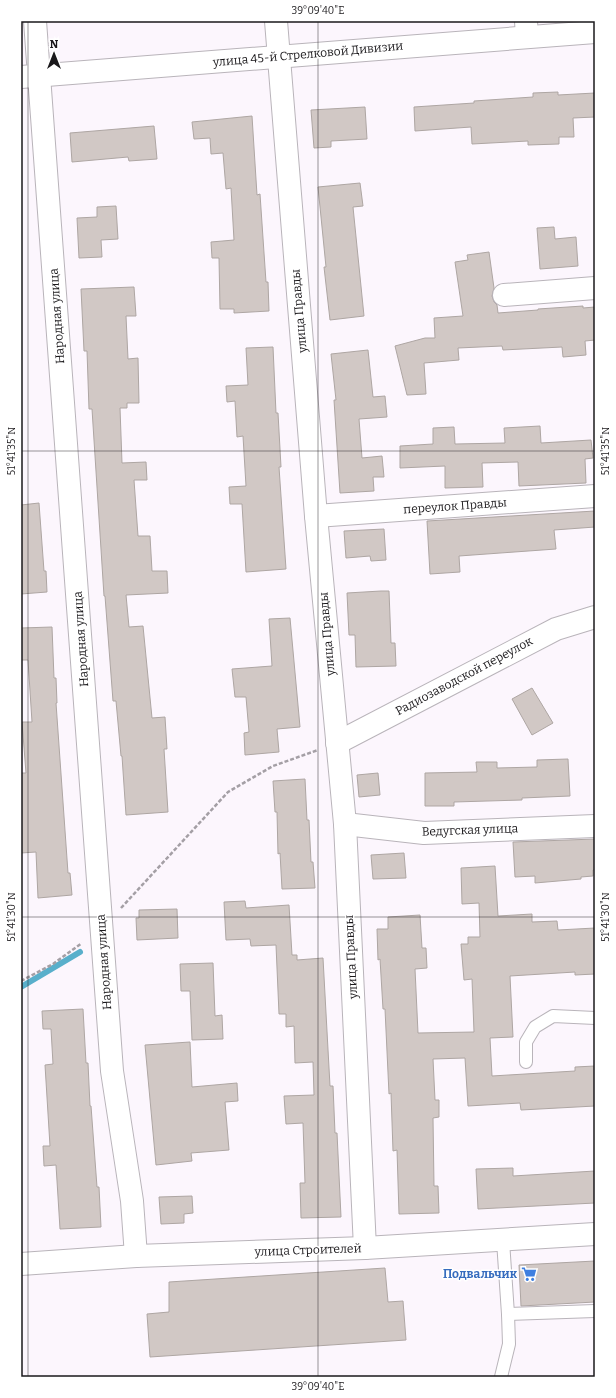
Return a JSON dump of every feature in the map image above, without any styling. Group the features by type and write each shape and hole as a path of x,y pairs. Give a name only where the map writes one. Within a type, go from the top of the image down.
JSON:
{"street":[{"name":"Народная улица","path":"35,21 30,76 102,929 112,1071 132,1201 136,1256"},
{"name":"улица Правды","path":"276,21 316,516 345,824 365,1248"},
{"name":"улица 45-й Стрелковой Дивизии","path":"30,76 278,56 527,29 595,32"},
{"path":"504,295 595,288"},
{"name":"переулок Правды","path":"316,516 595,496"},
{"name":"Радиозаводской переулок","path":"337,743 556,629 595,617"},
{"name":"Ведугская улица","path":"345,824 424,833 595,826"},
{"name":"улица Строителей","path":"21,1264 136,1256 365,1248 595,1234"}],"lane":[{"path":"526,1062 526,1042 535,1027 553,1016 595,1018"},
{"path":"501,1377 509,1344 503,1240"},
{"path":"508,1314 595,1311"}],"path":[{"path":"21,981 53,964 102,929 228,792 273,766 337,743"}],"building":[{"path":"558,92 558,95 595,93 595,117 573,118 574,137 559,137 559,144 528,145 528,141 472,144 471,127 415,131 414,107 533,97 533,93"},
{"path":"365,107 367,139 331,141 331,147 314,148 311,110"},
{"path":"252,116 257,195 260,194 266,282 268,282 269,311 234,313 234,309 220,309 219,258 212,258 211,242 234,240 231,188 226,189 223,153 211,154 210,138 194,139 192,122"},
{"path":"154,126 157,159 129,161 128,157 72,162 70,133"},
{"path":"360,183 363,206 353,207 364,316 330,320 324,267 326,267 318,187"},
{"path":"116,206 118,239 101,240 102,257 79,258 77,218 97,217 97,207"},
{"path":"554,227 555,239 576,237 578,266 540,269 537,228"},
{"path":"489,252 494,288 492,296 497,305 498,313 583,306 583,308 595,307 595,340 585,341 586,355 563,357 562,347 503,350 502,346 458,348 459,360 424,363 426,394 407,395 395,346 425,338 435,338 434,318 463,316 455,262 468,260 467,255"},
{"path":"134,287 136,316 126,316 128,359 138,358 139,403 127,403 127,408 120,408 122,463 146,462 147,480 134,480 138,536 150,536 152,571 167,571 168,593 126,595 129,627 143,626 152,718 165,717 167,749 164,749 168,812 126,815 122,756 116,701 113,701 104,596 92,409 89,409 87,351 84,351 81,289"},
{"path":"273,347 286,569 246,572 242,504 230,504 229,487 246,486 243,436 237,437 235,401 227,402 226,386 248,385 246,348"},
{"path":"368,350 373,397 385,396 387,417 359,419 362,458 382,456 384,477 373,477 374,491 340,493 334,400 336,400 331,354"},
{"path":"540,426 541,443 591,440 593,458 585,459 586,483 519,486 518,462 482,463 483,487 445,488 445,466 400,468 400,446 433,444 433,428 454,427 455,444 505,443 504,428"},
{"path":"39,503 47,592 21,594 21,505"},
{"path":"595,511 595,527 554,530 556,549 459,556 460,572 430,574 427,521"},
{"path":"384,529 386,560 371,561 370,556 346,558 344,531"},
{"path":"389,591 391,643 395,643 396,666 356,667 355,635 349,635 347,593"},
{"path":"290,618 300,727 277,729 279,752 245,755 244,733 249,732 246,697 235,697 232,669 272,666 269,619"},
{"path":"52,627 54,678 56,678 56,703 68,873 70,873 72,895 38,898 36,852 21,853 21,773 26,773 22,722 32,722 28,660 21,660 21,628"},
{"path":"532,688 553,723 532,735 512,699"},
{"path":"568,759 570,796 522,798 522,800 454,802 454,806 425,806 425,773 477,772 476,762 497,762 497,768 537,767 537,760"},
{"path":"378,773 380,795 359,797 357,775"},
{"path":"305,779 307,820 309,820 311,862 313,862 315,888 282,889 280,853 278,854 277,812 275,812 273,781"},
{"path":"595,839 595,870 593,870 593,876 581,877 581,879 535,883 535,876 515,877 513,842"},
{"path":"404,853 406,878 373,879 371,855"},
{"path":"495,866 498,916 532,914 532,922 557,921 558,930 595,928 595,974 575,975 575,972 510,976 513,1037 490,1038 492,1076 575,1071 575,1067 595,1066 595,1106 521,1110 520,1103 468,1106 465,1058 433,1059 435,1100 439,1100 439,1117 433,1118 434,1186 438,1186 439,1213 399,1214 397,1150 393,1151 391,1093 389,1094 385,1009 383,1009 380,959 378,960 377,929 388,929 388,917 420,915 422,948 426,948 427,968 415,969 418,1033 474,1032 472,979 464,980 461,944 468,944 468,937 480,937 479,903 462,904 461,868"},
{"path":"245,901 246,908 289,905 292,955 297,955 297,960 323,958 330,1086 333,1086 335,1133 337,1133 341,1217 301,1218 300,1183 305,1183 303,1123 286,1124 284,1096 314,1095 313,1062 295,1063 294,1026 286,1027 286,1014 279,1014 276,945 251,946 250,939 226,940 224,902"},
{"path":"177,909 178,938 137,940 136,918 139,918 139,910"},
{"path":"213,963 215,1016 222,1015 223,1039 192,1040 190,991 181,991 180,964"},
{"path":"83,1009 86,1063 88,1063 90,1106 97,1187 99,1187 101,1227 60,1229 56,1165 44,1166 43,1146 50,1146 45,1065 53,1064 51,1029 43,1029 42,1011"},
{"path":"190,1042 192,1087 237,1083 238,1101 225,1102 229,1150 191,1153 192,1161 156,1165 145,1045"},
{"path":"513,1168 513,1176 595,1171 595,1203 478,1209 476,1169"},
{"path":"192,1196 193,1213 184,1214 184,1223 161,1224 159,1197"},
{"path":"595,1261 595,1302 521,1306 519,1265"},
{"path":"385,1268 388,1302 403,1301 406,1340 150,1357 147,1314 169,1312 169,1282"}],"waterway":[{"path":"21,987 80,952"}],"place":[{"name":"Подвальчик","path":"529,1274"}]}
